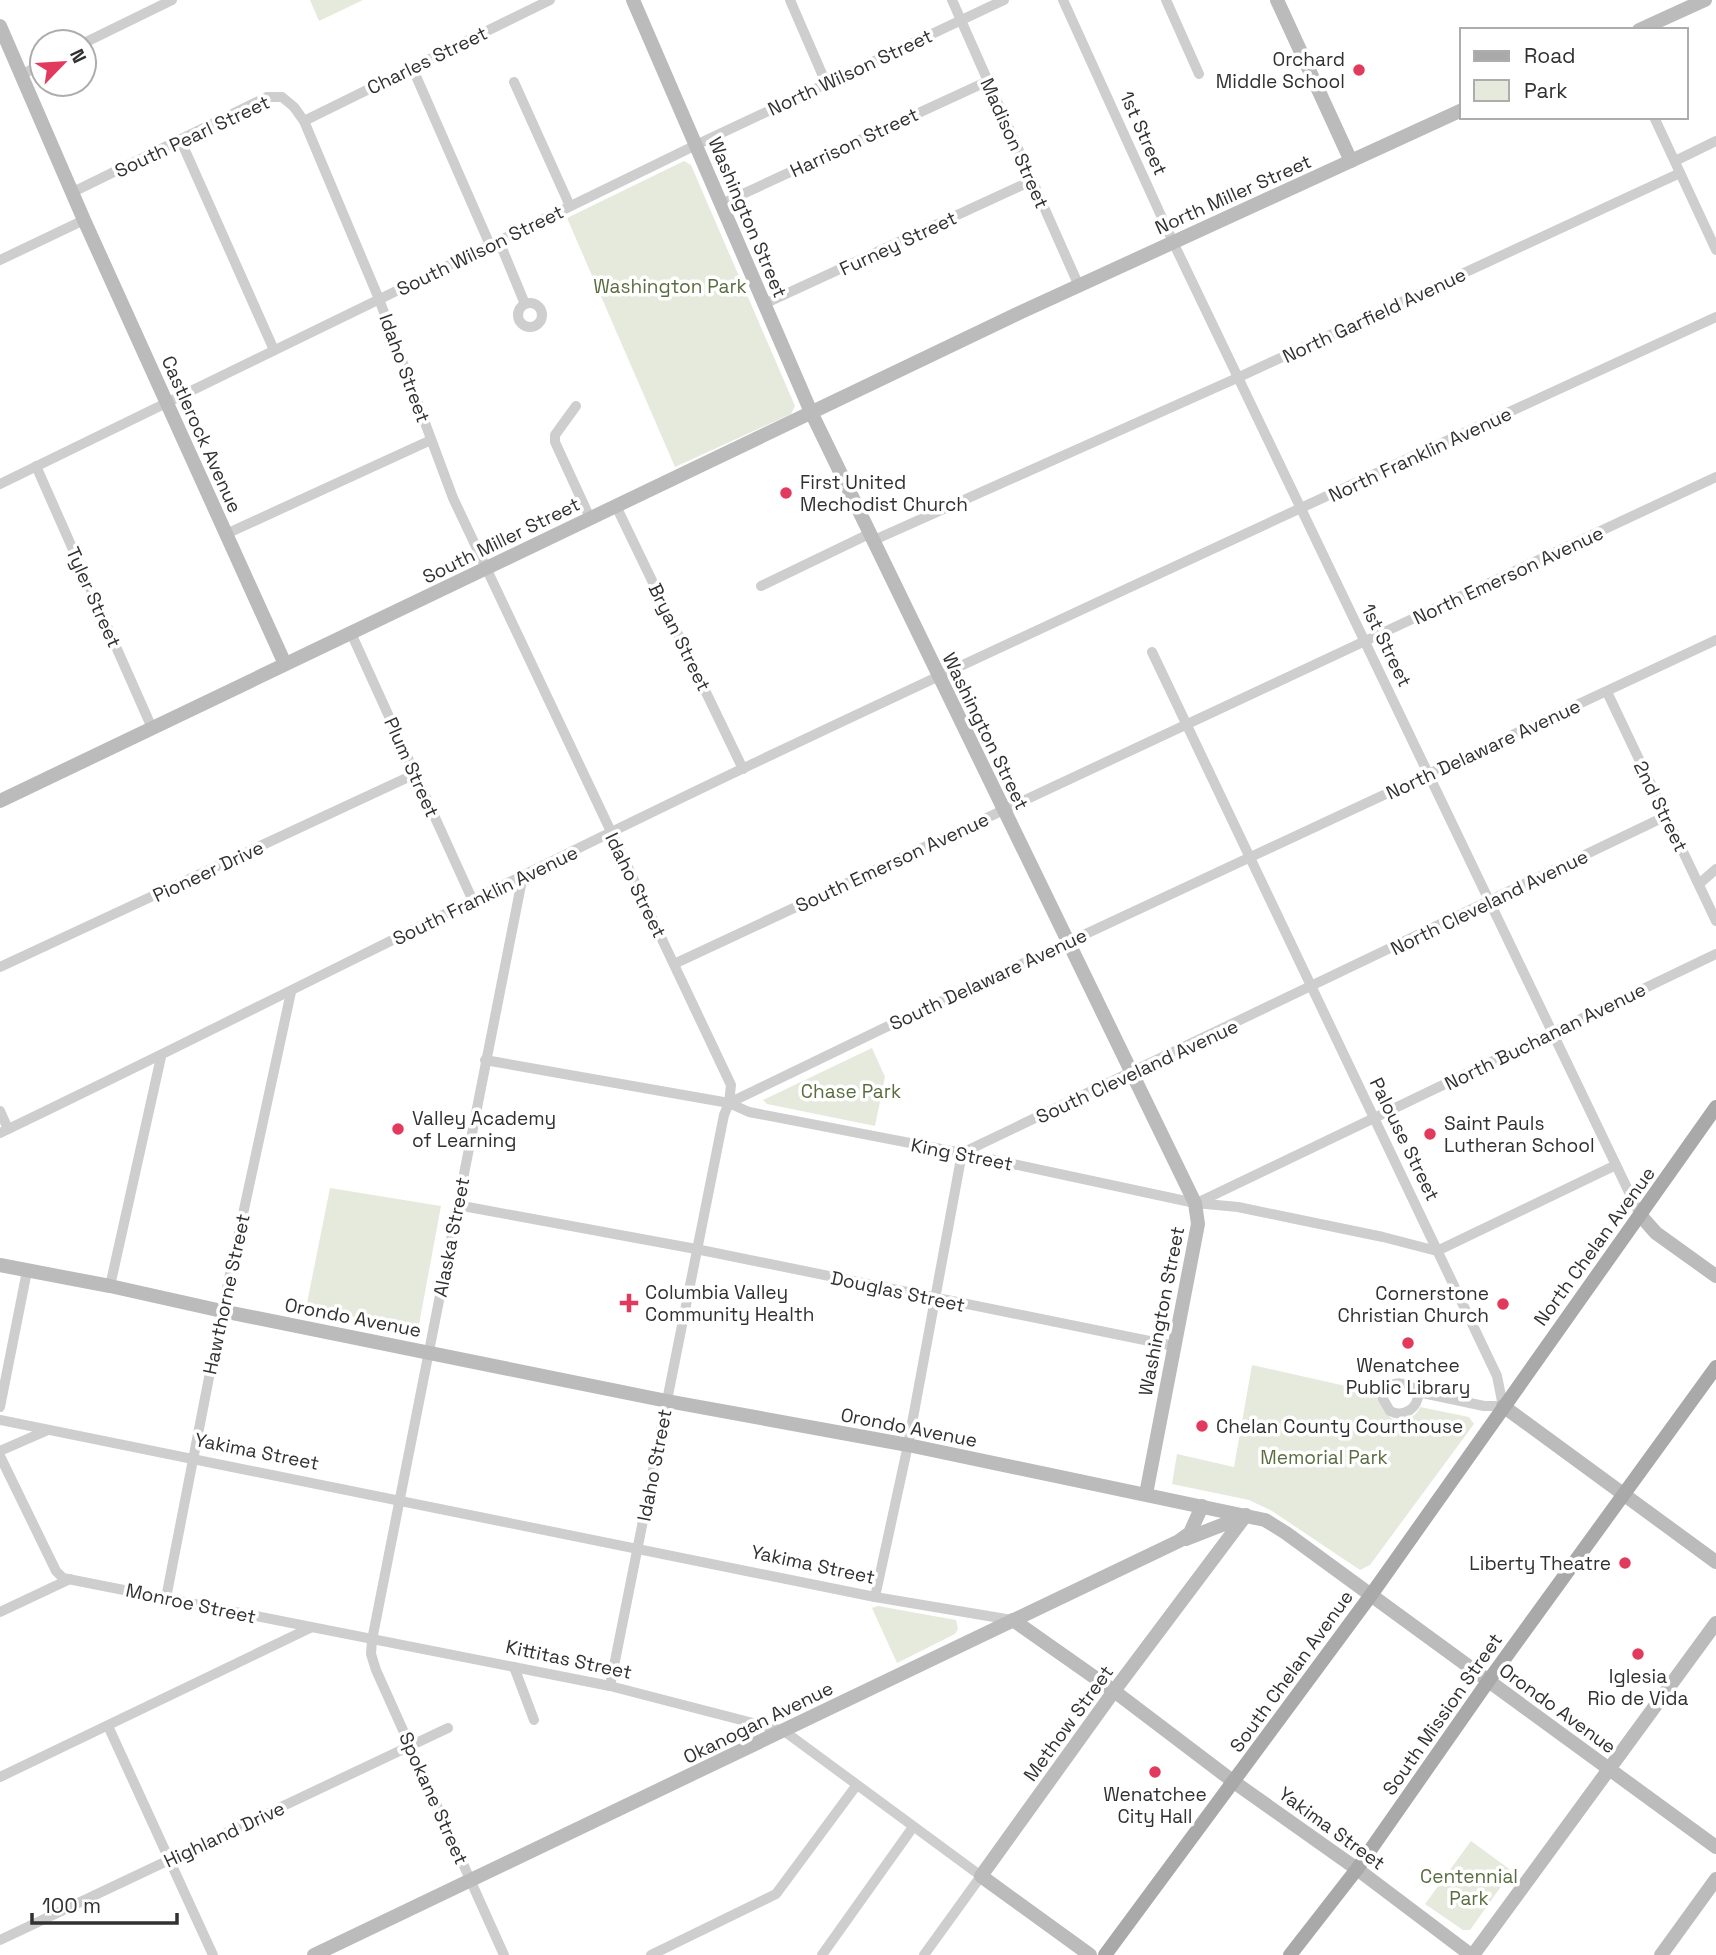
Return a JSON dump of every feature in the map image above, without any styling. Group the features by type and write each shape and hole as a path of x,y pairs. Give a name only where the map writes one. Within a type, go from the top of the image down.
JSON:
{"main road":[{"name":"North Chelan Avenue","path":"1503,1406 1716,1107"},
{"name":"South Mission Street","path":"1290,1955 1357,1869 1489,1680 1716,1367"},
{"name":"South Chelan Avenue","path":"1105,1955 1371,1595 1503,1406"}],"street":[{"path":"98,37 172,0"},
{"name":"Charles Street","path":"303,121 550,0"},
{"name":"Washington Street","path":"632,0 811,412 1195,1203 1198,1224 1146,1494"},
{"path":"790,0 826,83"},
{"name":"Madison Street","path":"952,0 1079,286"},
{"name":"North Wilson Street","path":"696,145 1004,0"},
{"name":"1st Street","path":"1063,0 1237,378 1640,1215 1656,1233 1716,1276"},
{"path":"1166,0 1199,74"},
{"path":"1277,0 1351,162"},
{"path":"1643,28 1705,0"},
{"path":"0,26 73,192"},
{"path":"412,67 525,304"},
{"path":"21,75 28,71"},
{"name":"Harrison Street","path":"721,204 988,81"},
{"path":"514,82 570,206"},
{"name":"South Pearl Street","path":"73,192 267,97 282,97 294,107 303,121"},
{"name":"North Miller Street","path":"1019,313 1460,111"},
{"path":"1655,119 1716,250"},
{"name":"Idaho Street","path":"303,121 379,299 453,498 731,1085 610,1686"},
{"path":"180,139 274,350"},
{"path":"1675,161 1716,141"},
{"name":"South Wilson Street","path":"0,484 696,145"},
{"name":"North Garfield Avenue","path":"761,586 1237,378 1680,173"},
{"name":"Furney Street","path":"764,304 1031,181"},
{"name":"Castlerock Avenue","path":"73,192 285,664"},
{"path":"0,260 85,220"},
{"name":"South Miller Street","path":"0,801 1019,313"},
{"name":"North Franklin Avenue","path":"1124,590 1716,317"},
{"path":"576,406 555,435 555,442 590,518"},
{"path":"226,534 431,440"},
{"name":"Tyler Street","path":"36,466 152,728"},
{"name":"North Emerson Avenue","path":"1186,724 1716,477"},
{"name":"Bryan Street","path":"616,506 743,769"},
{"name":"South Franklin Avenue","path":"4,1131 160,1057 523,875 1124,590"},
{"name":"Plum Street","path":"351,633 473,901"},
{"name":"North Delaware Avenue","path":"1249,857 1716,640"},
{"name":"Palouse Street","path":"1152,652 1497,1376 1503,1406"},
{"name":"2nd Street","path":"1606,692 1716,921"},
{"name":"South Emerson Avenue","path":"674,964 1186,724"},
{"name":"Pioneer Drive","path":"0,968 415,774"},
{"name":"North Cleveland Avenue","path":"1311,988 1666,816"},
{"name":"South Delaware Avenue","path":"729,1103 881,1028 1249,857"},
{"path":"1699,884 1716,869"},
{"name":"Alaska Street","path":"372,1640 523,875"},
{"name":"North Buchanan Avenue","path":"1195,1203 1716,954"},
{"name":"South Cleveland Avenue","path":"962,1153 1311,988"},
{"name":"Hawthorne Street","path":"166,1598 222,1311 291,992"},
{"path":"110,1286 160,1057"},
{"name":"King Street","path":"485,1060 729,1103 749,1112 962,1153 1195,1203 1238,1207 1437,1251"},
{"path":"0,1111 4,1131"},
{"path":"875,1597 908,1445 962,1153"},
{"path":"1437,1251 1616,1165"},
{"name":"Douglas Street","path":"457,1205 696,1249 1174,1346"},
{"name":"Orondo Avenue","path":"0,1265 667,1401 908,1445 1265,1520 1716,1847"},
{"path":"0,1408 27,1271"},
{"path":"1418,1392 1484,1406 1503,1406 1716,1562"},
{"name":"Yakima Street","path":"0,1420 875,1597 1013,1620 1473,1955"},
{"path":"50,1429 0,1453 56,1571 63,1578 70,1579"},
{"name":"Okanogan Avenue","path":"314,1955 1179,1541 1190,1533 1202,1506"},
{"path":"1179,1541 1246,1515"},
{"name":"Methow Street","path":"924,1955 1246,1515"},
{"path":"0,1612 70,1579"},
{"name":"Monroe Street","path":"70,1579 311,1628"},
{"path":"1473,1955 1716,1623"},
{"path":"0,1777 311,1628"},
{"name":"Kittitas Street","path":"311,1628 610,1686 784,1731 1090,1955"},
{"name":"Spokane Street","path":"372,1640 371,1654 376,1670 505,1955"},
{"path":"514,1667 534,1720"},
{"path":"108,1726 213,1955"},
{"name":"Highland Drive","path":"0,1940 448,1728"},
{"path":"651,1955 776,1895 856,1786"},
{"path":"822,1955 913,1827"},
{"path":"1661,1955 1716,1880"}],"green space":[{"path":"310,0 363,0 319,21"},
{"name":"Washington Park","path":"684,161 691,165 795,406 791,414 675,467 567,218"},
{"name":"Chase Park","path":"872,1048 885,1077 875,1126 767,1104 763,1100"},
{"path":"330,1188 441,1206 418,1330 306,1308"},
{"name":"Memorial Park","path":"1252,1365 1377,1393 1387,1414 1396,1420 1410,1418 1420,1407 1469,1417 1474,1424 1370,1565 1360,1570 1272,1511 1249,1500 1172,1484 1177,1454 1234,1467"},
{"path":"878,1606 956,1620 958,1629 955,1634 897,1663 872,1608"},
{"name":"Centennial Park","path":"1471,1841 1512,1871 1470,1930 1463,1930 1425,1904"}],"place":[{"name":"Orchard Middle School","path":"1359,70"},
{"name":"First United Mechodist Church","path":"786,493"},
{"name":"Valley Academy of Learning","path":"398,1129"},
{"name":"Saint Pauls Lutheran School","path":"1430,1134"},
{"name":"Columbia Valley Community Health","path":"629,1303"},
{"name":"Cornerstone Christian Church","path":"1503,1304"},
{"name":"Wenatchee Public Library","path":"1408,1343"},
{"name":"Chelan County Courthouse","path":"1202,1426"},
{"name":"Liberty Theatre","path":"1625,1563"},
{"name":"Iglesia Rio de Vida","path":"1638,1654"},
{"name":"Wenatchee City Hall","path":"1155,1772"}]}
